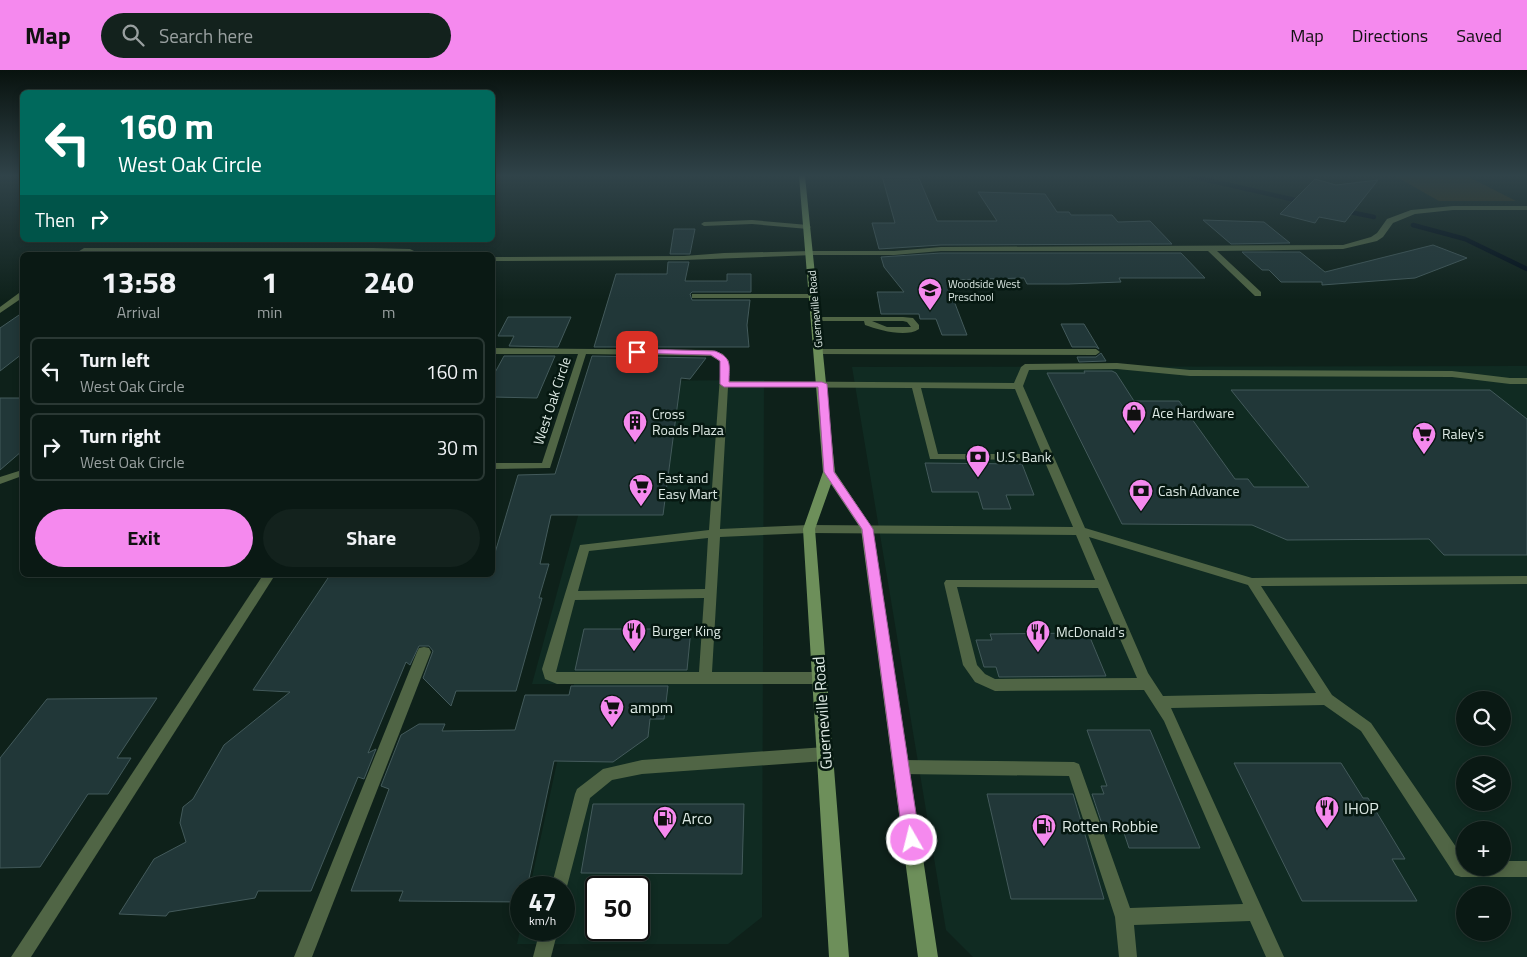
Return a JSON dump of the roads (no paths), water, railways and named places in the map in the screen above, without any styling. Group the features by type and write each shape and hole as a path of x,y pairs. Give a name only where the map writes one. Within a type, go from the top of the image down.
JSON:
{"main road":[{"name":"Guerneville Road","path":"807,217 829,472 809,529 839,957"},
{"name":"Guerneville Road","path":"829,472 868,529 928,957"}],"street":[{"path":"811,253 894,253 941,249 1312,249 1343,247 1374,239 1380,235 1390,221 1400,217"},
{"path":"1211,249 1258,294"}],"lane":[{"path":"704,224 752,222 808,227"},
{"path":"81,252 84,250 276,252"},
{"path":"391,252 410,251"},
{"path":"495,259 684,258 724,254 811,253"},
{"path":"696,296 814,296"},
{"path":"0,311 20,297"},
{"path":"816,319 866,319 910,320 915,325 914,329 886,330 868,323 866,319"},
{"name":"West Oak Circle","path":"495,351 712,353 720,356 725,361 724,384"},
{"name":"West Oak Circle","path":"495,466 546,466 583,351"},
{"path":"819,352 1096,352"},
{"path":"1276,957 1170,718 1142,675 1048,458 1018,386 1024,367 1108,366 1190,373 1452,374 1510,381 1527,381"},
{"path":"705,679 724,384 1018,386"},
{"path":"916,385 934,457 1048,458"},
{"path":"0,481 20,474"},
{"path":"820,678 568,680 557,678 550,674 549,669 584,548 715,533 809,529 1080,531 1252,582 1527,580"},
{"path":"20,957 269,577"},
{"path":"1103,584 950,582 970,665 975,676 986,683 995,685 1148,684"},
{"path":"1252,582 1327,699 1366,726 1462,869 1527,868"},
{"path":"570,596 711,593"},
{"path":"303,957 424,652"},
{"path":"1160,702 1327,699"},
{"path":"562,876 583,794 608,774 642,767 825,754"},
{"path":"901,767 1074,769 1124,917 1128,957"},
{"path":"1124,917 1256,912"},
{"path":"542,957 546,941"}],"waterway":[{"path":"1413,225 1465,239 1527,269"}],"place":[{"name":"Woodside West Preschool","path":"930,311"},
{"name":"Ace Hardware","path":"1134,434"},
{"name":"Cross Roads Plaza","path":"635,443"},
{"name":"Raley's","path":"1424,455"},
{"name":"U.S. Bank","path":"978,478"},
{"name":"Fast and Easy Mart","path":"641,507"},
{"name":"Cash Advance","path":"1141,512"},
{"name":"Burger King","path":"634,652"},
{"name":"McDonald's","path":"1038,653"},
{"name":"ampm","path":"612,728"},
{"name":"IHOP","path":"1327,829"},
{"name":"Arco","path":"665,839"},
{"name":"Rotten Robbie","path":"1044,847"}]}
